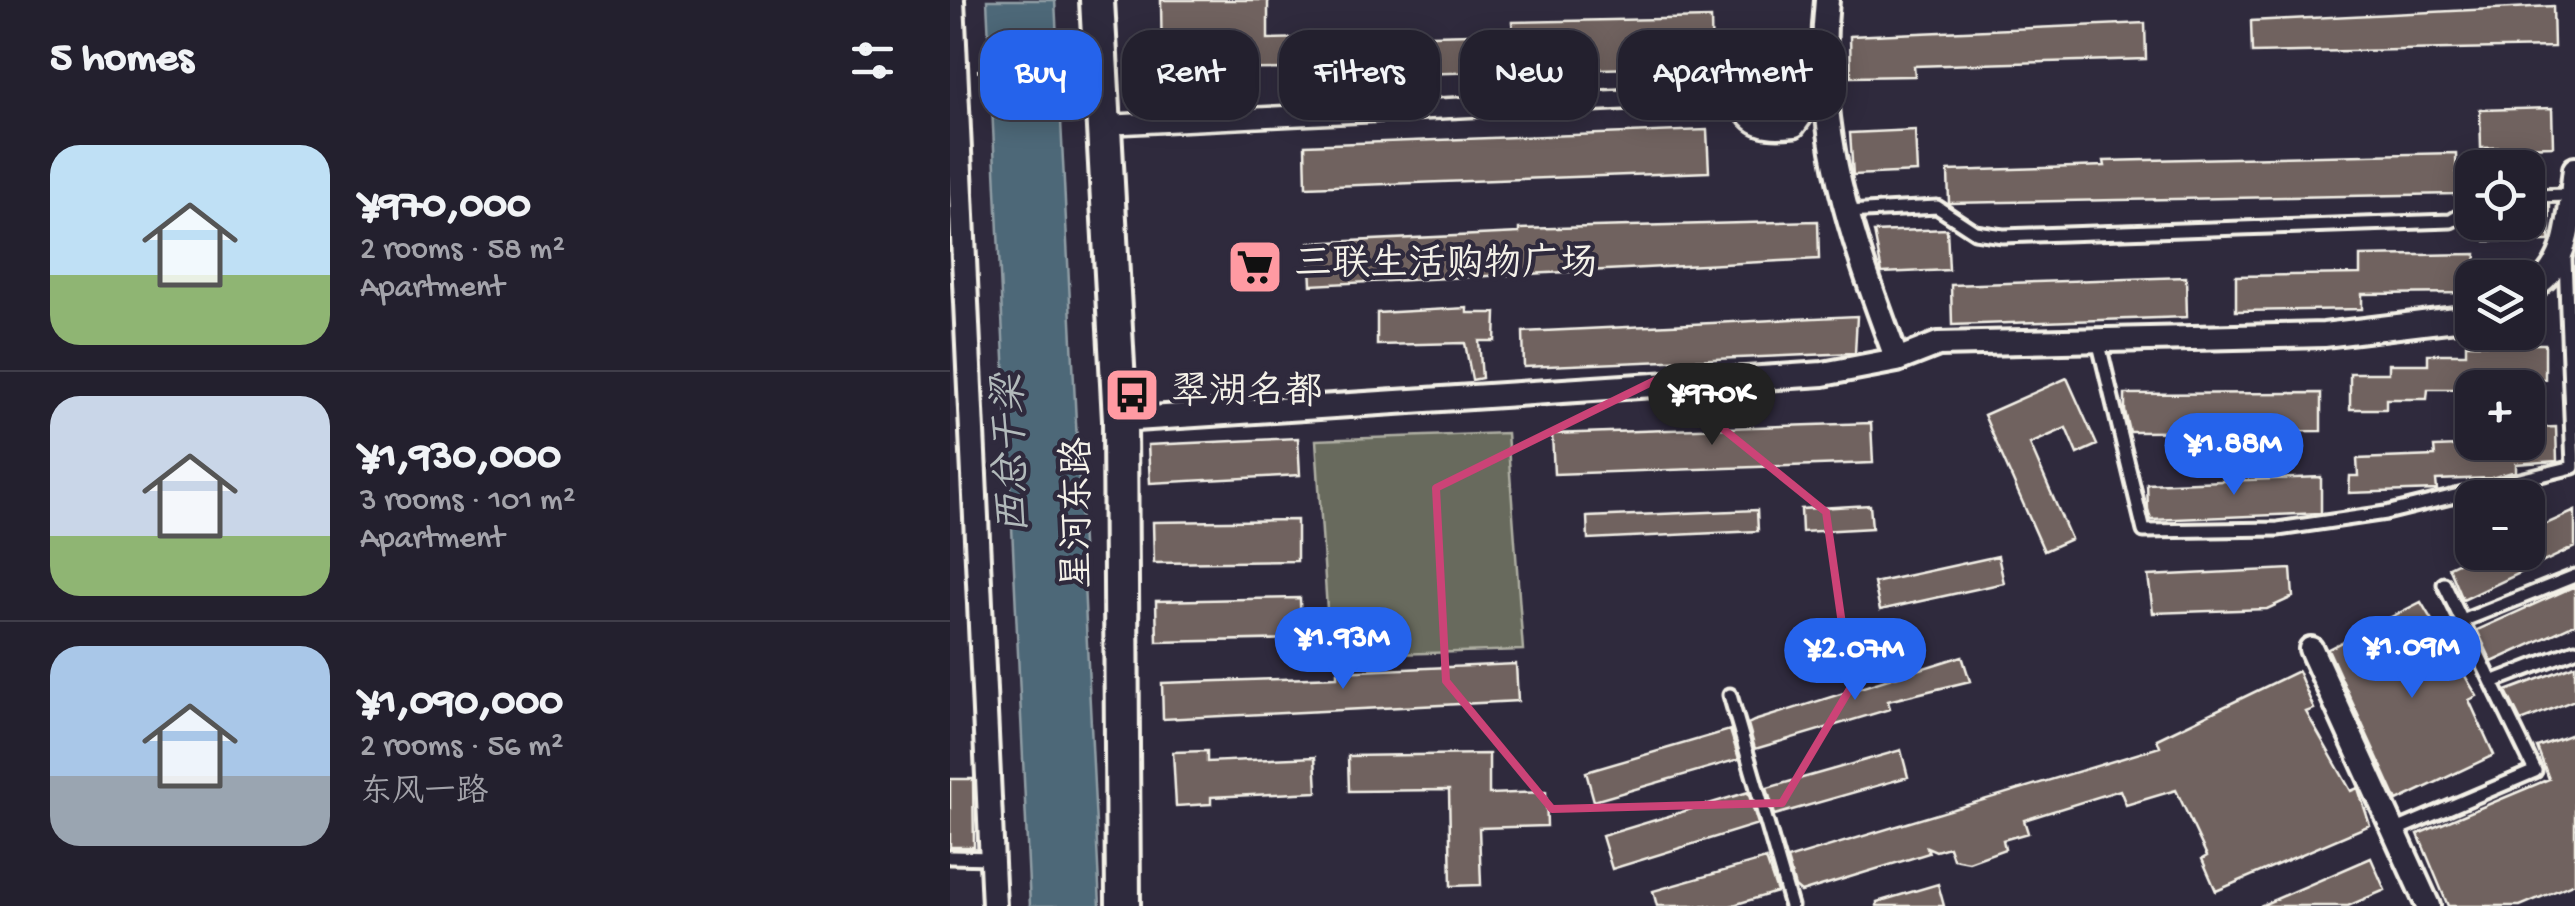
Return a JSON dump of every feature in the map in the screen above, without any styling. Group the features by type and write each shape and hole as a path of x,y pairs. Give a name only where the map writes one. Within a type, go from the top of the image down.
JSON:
{"main road":[{"name":"星河东路","path":"1097,0 1098,30"},
{"name":"星河东路","path":"1102,93 1120,420 1122,906"}],"street":[{"path":"952,0 975,423 994,906"},
{"path":"1827,0 1822,53 1829,148 1898,360"},
{"path":"1776,52 1798,60 1810,73 1813,102 1794,126 1762,130 1744,118 1735,94 1746,65 1776,52"},
{"path":"1104,125 1618,100"},
{"path":"2545,279 2564,248 2575,168"},
{"path":"1120,420 1823,374 1898,360 1938,344 2324,334 2455,319"},
{"path":"2311,650 2428,906"}],"lane":[{"path":"2545,196 2572,195"},
{"path":"1847,212 1938,207 1975,232 2003,236 2455,219"},
{"path":"2098,340 2144,531 2278,529 2386,513 2572,468 2564,248"},
{"path":"2462,620 2575,576"},
{"path":"2393,831 2535,770 2444,584"},
{"path":"2492,682 2575,650"},
{"path":"1730,696 1791,906"},
{"path":"950,857 992,858"}],"path":[{"path":"953,72 980,70"}],"highlighted area":[{"path":"1660,378 1826,512 1851,687 1782,803 1552,809 1446,681 1436,488"}],"green space":[{"path":"1507,433 1523,650 1330,656 1316,440"}],"water":[{"path":"987,0 1055,0 1056,30 988,30"},
{"name":"西总干梁","path":"993,120 1061,120 1100,906 1030,906"}],"building":[{"path":"1161,0 1268,0 1268,39 1279,39 1279,69 1259,69 1259,30 1161,30"},
{"path":"2553,6 2554,47 2252,53 2251,21"},
{"path":"1711,18 1711,30 1618,30 1618,68 1598,69 1598,30 1513,30 1512,22"},
{"path":"2145,23 2146,59 1914,66 1915,76 1851,77 1850,36"},
{"path":"1460,34 1460,73 1440,73 1440,35"},
{"path":"2552,108 2553,146 2481,148 2480,110"},
{"path":"1707,130 1709,172 1306,187 1305,145"},
{"path":"1915,130 1917,172 1853,175 1850,133"},
{"path":"2455,153 2455,194 1949,203 1948,171 2105,166 2104,161"},
{"path":"2545,206 2550,206 2549,241 2486,241 2545,240"},
{"path":"1818,221 1819,259 1311,285 1309,243 1519,233 1519,229"},
{"path":"1947,229 1949,270 1882,273 1874,232"},
{"path":"2476,254 2475,260 2455,260 2455,293 2362,294 2362,309 2236,311 2236,276 2360,274 2360,256"},
{"path":"2186,277 2187,317 1952,325 1951,285"},
{"path":"1467,308 1467,313 1496,313 1495,341 1479,341 1482,378 1472,380 1465,343 1377,345 1377,313"},
{"path":"1857,316 1855,353 1524,367 1523,332"},
{"path":"2466,350 2545,350 2545,370 2455,370 2455,389 2428,389 2427,399 2386,399 2386,409 2350,409 2350,373 2389,373 2389,364 2428,364 2428,354 2466,354"},
{"path":"2067,378 2097,445 2077,454 2066,428 2030,444 2071,539 2044,551 1984,415"},
{"path":"2321,393 2321,431 2130,432 2125,411 2125,394"},
{"path":"1871,423 1873,463 1554,474 1552,434"},
{"path":"2545,427 2556,427 2557,461 2516,464 2516,471 2491,478 2436,480 2437,490 2349,493 2350,476 2358,476 2357,459 2435,456 2434,447 2455,446 2455,460 2545,460"},
{"path":"1298,438 1300,475 1150,483 1148,445"},
{"path":"2321,477 2321,513 2151,520 2148,509 2147,484"},
{"path":"1870,505 1872,528 1802,532 1801,509"},
{"path":"1757,510 1758,531 1588,539 1587,517"},
{"path":"2575,511 2575,547 2545,561 2545,524"},
{"path":"1297,520 1297,561 1154,563 1153,522"},
{"path":"1998,556 2004,583 1880,610 1874,583"},
{"path":"2455,564 2455,570 2526,570 2463,600 2449,567"},
{"path":"2291,569 2293,597 2267,609 2153,613 2148,576"},
{"path":"2575,586 2575,624 2492,662 2477,630"},
{"path":"1300,598 1301,639 1157,642 1156,601"},
{"path":"2421,602 2477,696 2469,700 2494,755 2397,801 2328,649"},
{"path":"1962,656 1970,681 1888,701 1890,709 1755,749 1748,724 1754,721"},
{"path":"1516,664 1518,701 1163,719 1162,683 1337,677 1337,672"},
{"path":"2575,665 2575,700 2521,721 2506,691"},
{"path":"2298,671 2314,709 2306,712 2351,791 2358,788 2370,825 2216,891 2202,859 2207,856 2176,790 2126,805 2120,790 2024,820 2028,833 2003,840 2005,849 1969,862 1953,859 1949,847 1936,851 1927,847 1929,853 1801,892 1795,887 1787,859 2160,747 2157,739"},
{"path":"1730,730 1739,759 1594,801 1586,772"},
{"path":"2575,733 2575,883 2520,906 2448,906 2418,834 2549,779 2537,747"},
{"path":"1901,750 1908,777 1775,815 1767,788"},
{"path":"1207,751 1207,762 1315,757 1317,792 1211,797 1211,804 1176,806 1173,752"},
{"path":"1489,754 1489,794 1546,792 1547,826 1479,828 1481,885 1451,886 1449,790 1349,791 1348,756"},
{"path":"950,779 973,779 974,847 950,847"},
{"path":"1748,792 1758,824 1612,869 1602,836"},
{"path":"2371,858 2385,890 2348,906 2260,906"},
{"path":"1766,859 1777,892 1730,906 1657,906 1653,891"},
{"path":"1938,884 1944,906 1877,906 1877,902"}],"place":[{"name":"三联生活购物广场","path":"1255,267"},
{"name":"翠湖名都","path":"1132,395"}]}
